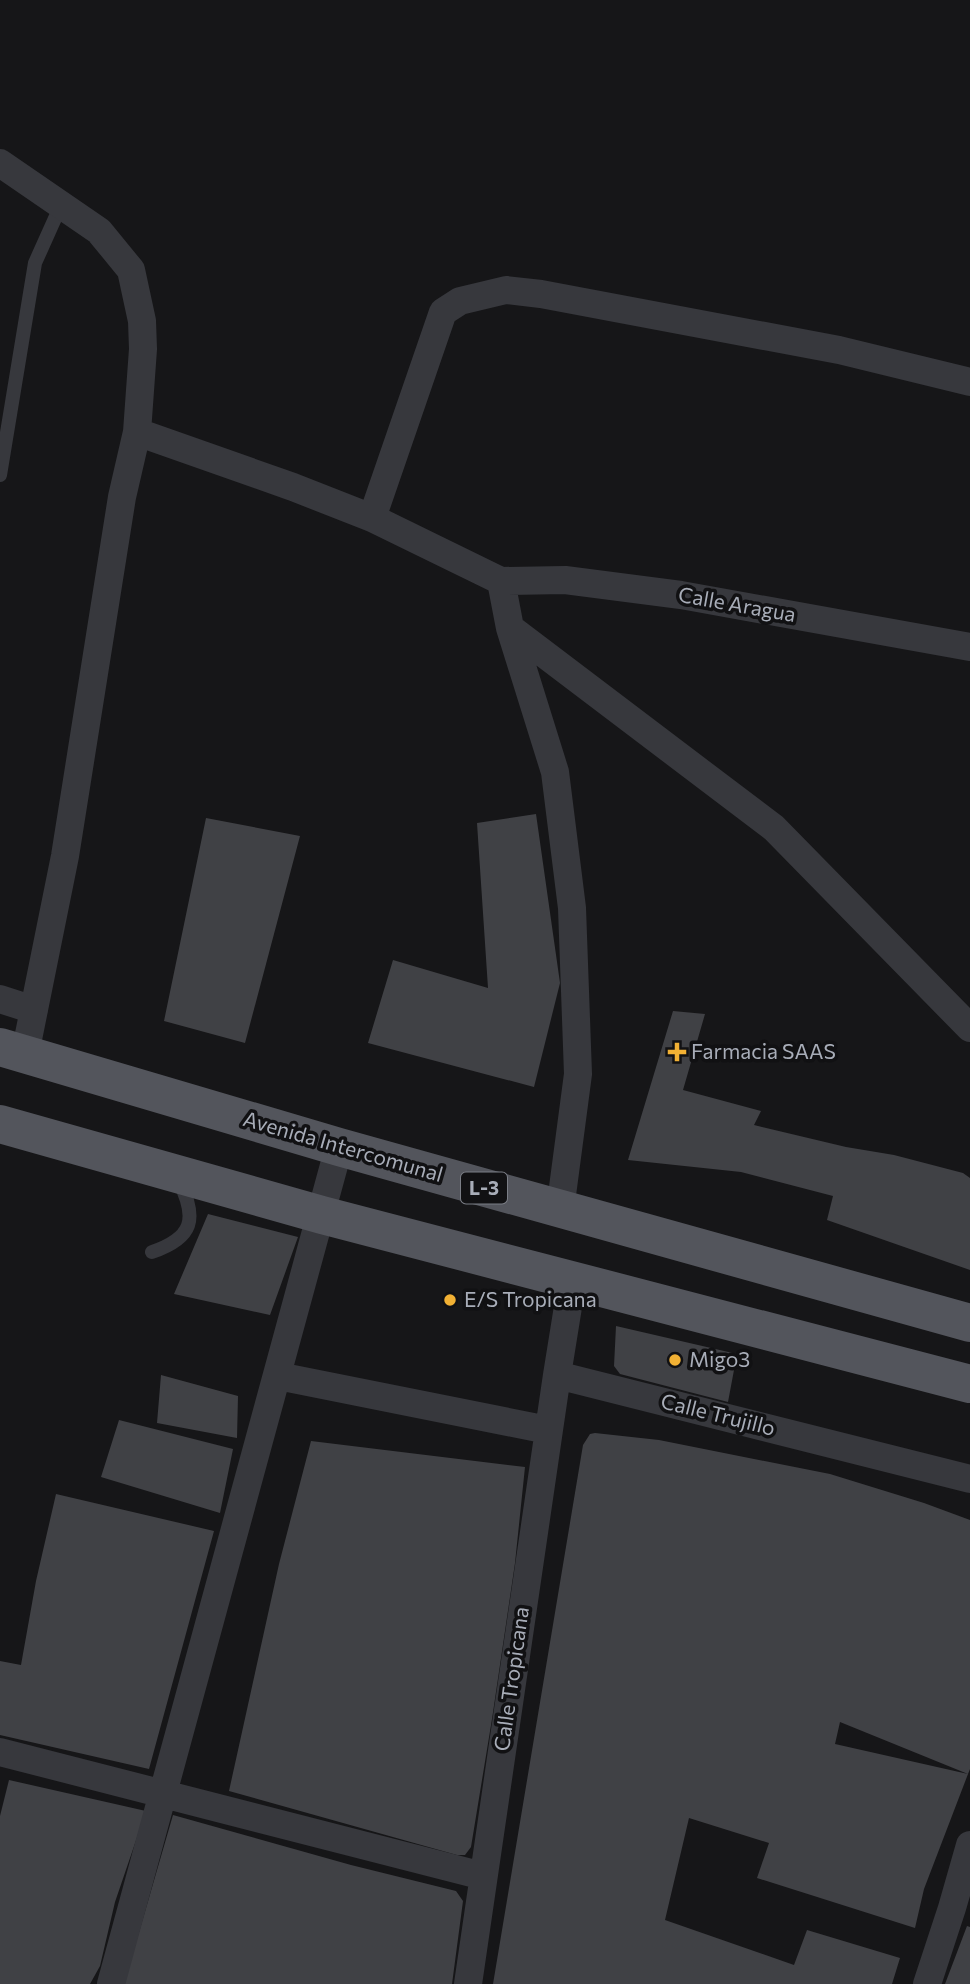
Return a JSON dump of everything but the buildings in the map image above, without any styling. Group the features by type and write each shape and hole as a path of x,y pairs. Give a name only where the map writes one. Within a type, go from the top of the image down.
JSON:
{"main road":[{"name":"Avenida Intercomunal","path":"8,1057 970,1323"},
{"path":"0,1124 322,1215 970,1384"}],"street":[{"path":"0,163 99,231 131,270 142,321 144,349 137,432 122,497 65,856 34,1010 8,1057"},
{"path":"372,518 443,312 460,301 506,290 541,294 839,350 970,382"},
{"path":"137,432 372,518 501,580 510,628 555,772 572,908 578,1073 560,1210"},
{"name":"Calle Aragua","path":"501,580 565,580 681,595 970,648"},
{"path":"510,628 775,828 970,1028"},
{"path":"0,999 34,1010"},
{"path":"111,1984 340,1147"},
{"path":"557,1375 572,1282"},
{"name":"Calle Tropicana","path":"468,1984 557,1375"},
{"name":"Calle Trujillo","path":"557,1375 970,1479"},
{"path":"278,1376 548,1430"},
{"path":"0,1752 483,1876"},
{"path":"927,1984 961,1911 970,1844"}],"lane":[{"path":"0,475 35,262 61,205"},
{"path":"152,1252 181,1238 188,1227 191,1214 187,1197 175,1173"}],"place":[{"name":"Farmacia SAAS","path":"677,1052"},
{"name":"E/S Tropicana","path":"450,1300"},
{"name":"Migo3","path":"675,1360"}]}
